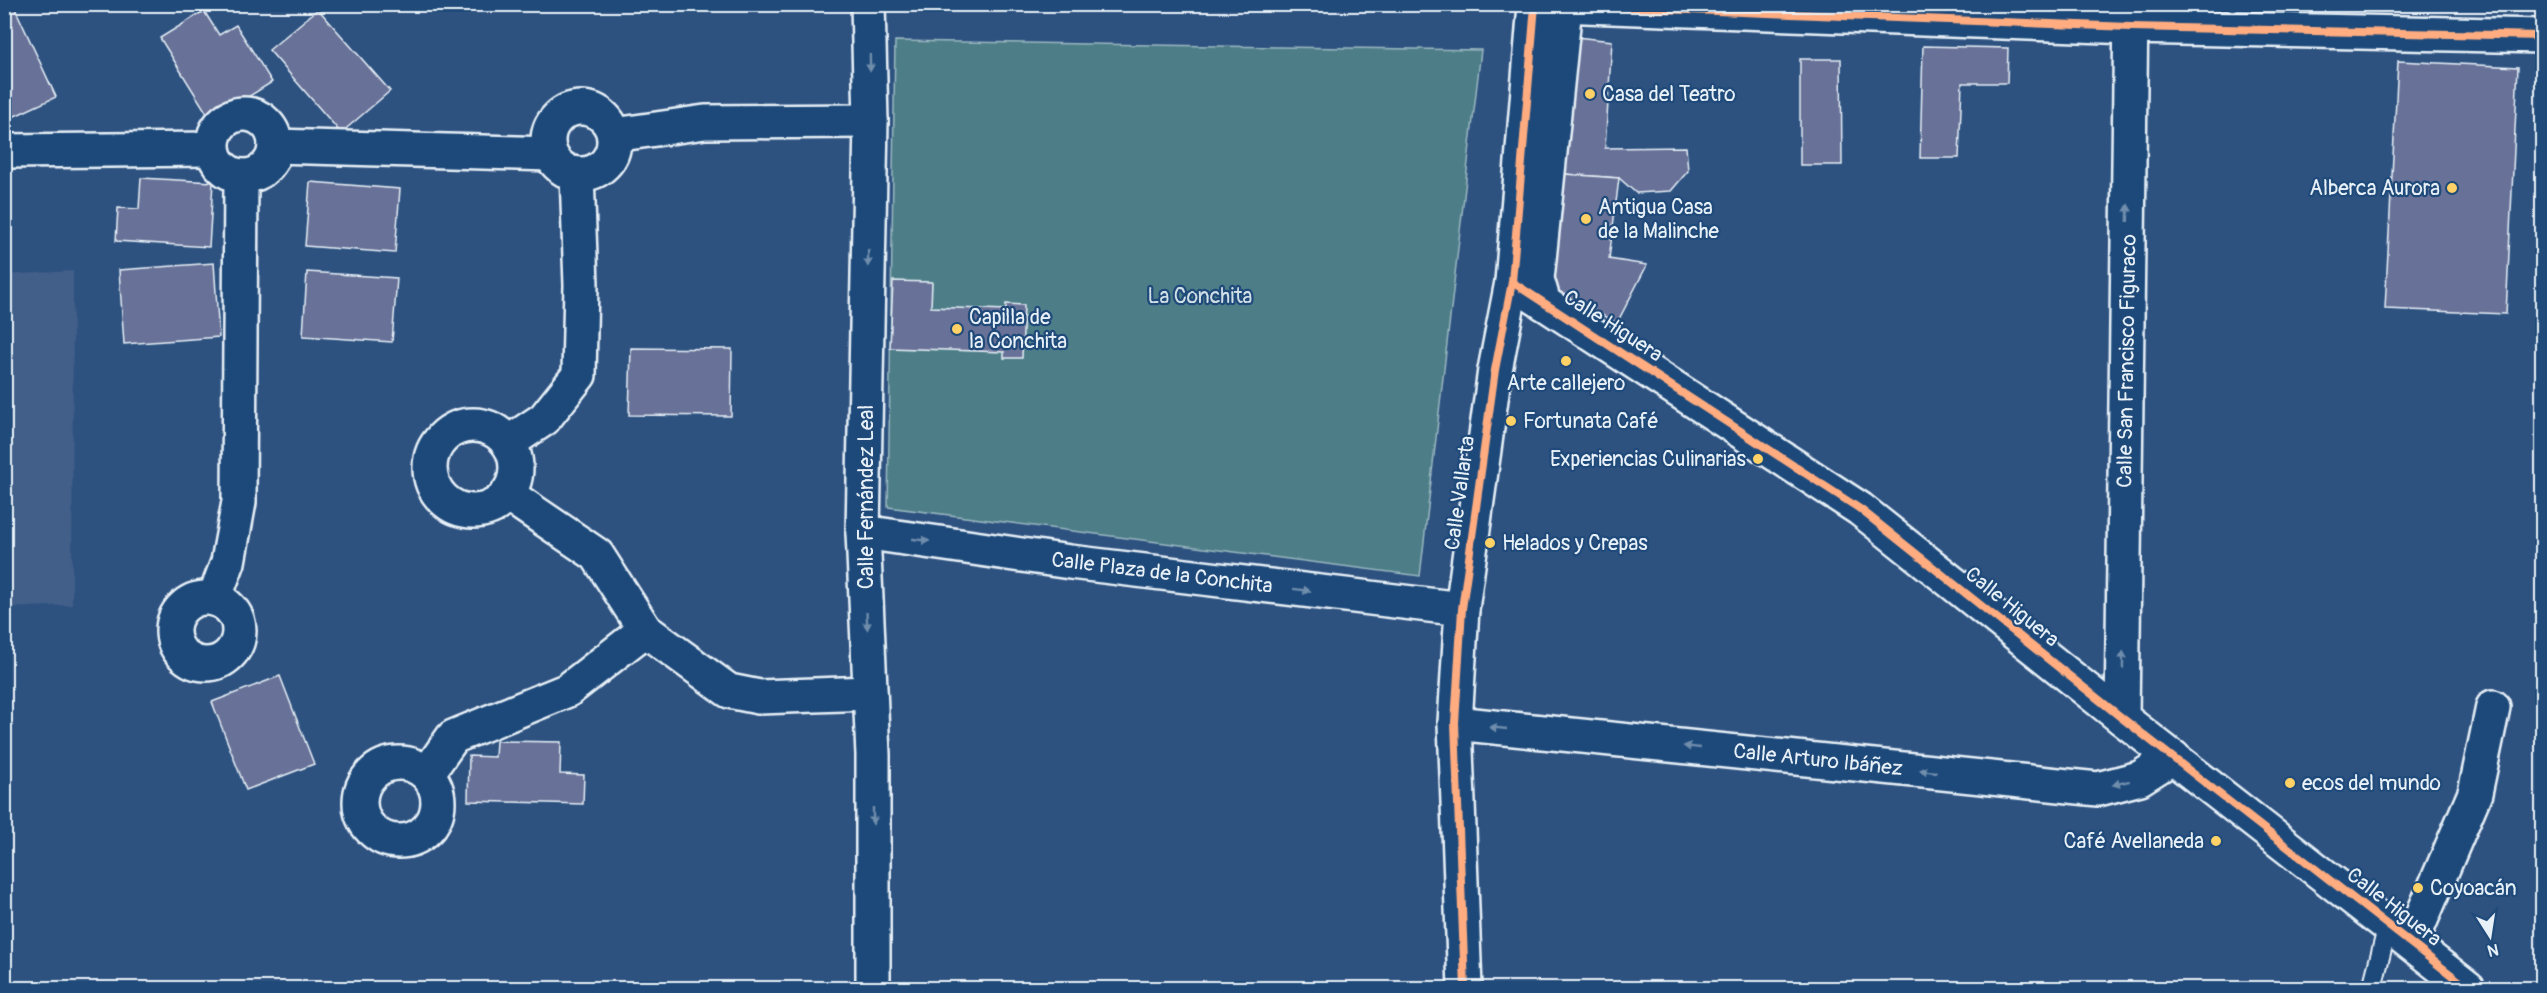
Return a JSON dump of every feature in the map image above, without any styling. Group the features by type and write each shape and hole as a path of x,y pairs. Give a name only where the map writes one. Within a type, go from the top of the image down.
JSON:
{"street":[{"name":"Calle Fernández Leal","path":"868,4 871,121 863,532 873,755 873,988"},
{"path":"1544,303 1537,279 1544,5 2131,16 2542,36"},
{"name":"Calle Vallarta","path":"1465,988 1455,723 1462,609 1496,370 1512,282 1544,5"},
{"name":"Calle San Francisco Figuraco","path":"2122,718 2131,16"},
{"path":"573,109 596,110 611,125 614,135 615,145 605,164 597,170 577,174 566,170 550,154 549,131 554,121 563,113 573,109"},
{"path":"242,114 262,120 273,136 275,146 268,165 251,176 230,174 216,160 212,149 217,130 223,122 231,116 242,114"},
{"path":"614,135 705,122 871,121"},
{"path":"275,146 550,154"},
{"path":"4,151 212,149"},
{"path":"508,442 544,419 579,375 581,285 577,174"},
{"path":"214,599 228,562 239,501 241,176"},
{"name":"Calle Higuera","path":"1512,282 1860,509 2122,718 2468,988"},
{"path":"470,425 484,427 497,433 508,442 514,455 516,468 514,482 497,504 484,510 469,511 456,508 444,500 435,489 430,468 435,448 444,436 456,428 470,425"},
{"path":"507,494 597,555 645,630 729,692 759,698 870,693"},
{"name":"Calle Plaza de la Conchita","path":"863,532 1070,562 1462,609"},
{"path":"427,774 453,737 568,690 645,630"},
{"path":"2400,934 2475,793 2493,707"},
{"name":"Calle Arturo Ibáñez","path":"1455,723 2098,789 2140,778 2173,757"}],"lane":[{"path":"2372,988 2400,934"}],"shaded area":[{"path":"73,271 72,605 5,608 5,275"}],"green space":[{"name":"La Conchita","path":"895,41 1481,50 1420,576 888,507"}],"building":[{"path":"4,4 13,4 56,97 4,121"},
{"path":"318,9 390,91 341,133 269,50"},
{"path":"204,11 219,35 236,25 272,82 211,120 160,38"},
{"name":"Casa del Teatro","path":"1576,37 1612,41 1605,148 1686,147 1688,171 1671,191 1636,193 1619,178 1564,174"},
{"path":"1923,46 2008,48 2007,83 1962,83 1959,158 1920,158"},
{"path":"1800,59 1841,59 1842,165 1800,165"},
{"name":"Alberca Aurora","path":"2398,61 2518,67 2506,314 2385,309"},
{"name":"Antigua Casa de la Malinche","path":"1564,174 1619,178 1609,259 1647,265 1617,323 1547,286"},
{"path":"141,178 213,182 209,247 116,241 118,208 139,209"},
{"path":"310,182 400,189 395,253 305,246"},
{"path":"214,263 219,337 124,344 119,270"},
{"path":"307,272 397,278 392,342 303,336"},
{"name":"Capilla de la Conchita","path":"893,281 932,282 931,307 1006,310 1006,304 1024,305 1022,358 1004,358 1004,352 890,348"},
{"path":"631,348 732,349 731,416 629,415"},
{"path":"280,676 314,764 246,790 212,702"},
{"path":"496,741 561,742 560,774 584,775 583,804 468,801 469,756 495,757"}],"cycle path":[{"path":"1533,4 2131,27 2542,36"},
{"path":"1465,988 1455,723 1462,609 1495,370 1512,282 1535,5"},
{"path":"1512,282 1860,509 2122,718 2468,988"}],"place":[{"name":"Casa del Teatro","path":"1590,94"},
{"name":"Alberca Aurora","path":"2452,188"},
{"name":"Antigua Casa de la Malinche","path":"1586,219"},
{"name":"Capilla de la Conchita","path":"957,329"},
{"name":"Arte callejero","path":"1566,361"},
{"name":"Fortunata Café","path":"1511,421"},
{"name":"Experiencias Culinarias","path":"1758,459"},
{"name":"Helados y Crepas","path":"1490,543"},
{"name":"ecos del mundo","path":"2290,783"},
{"name":"Café Avellaneda","path":"2216,841"},
{"name":"Coyoacán","path":"2418,888"}]}
